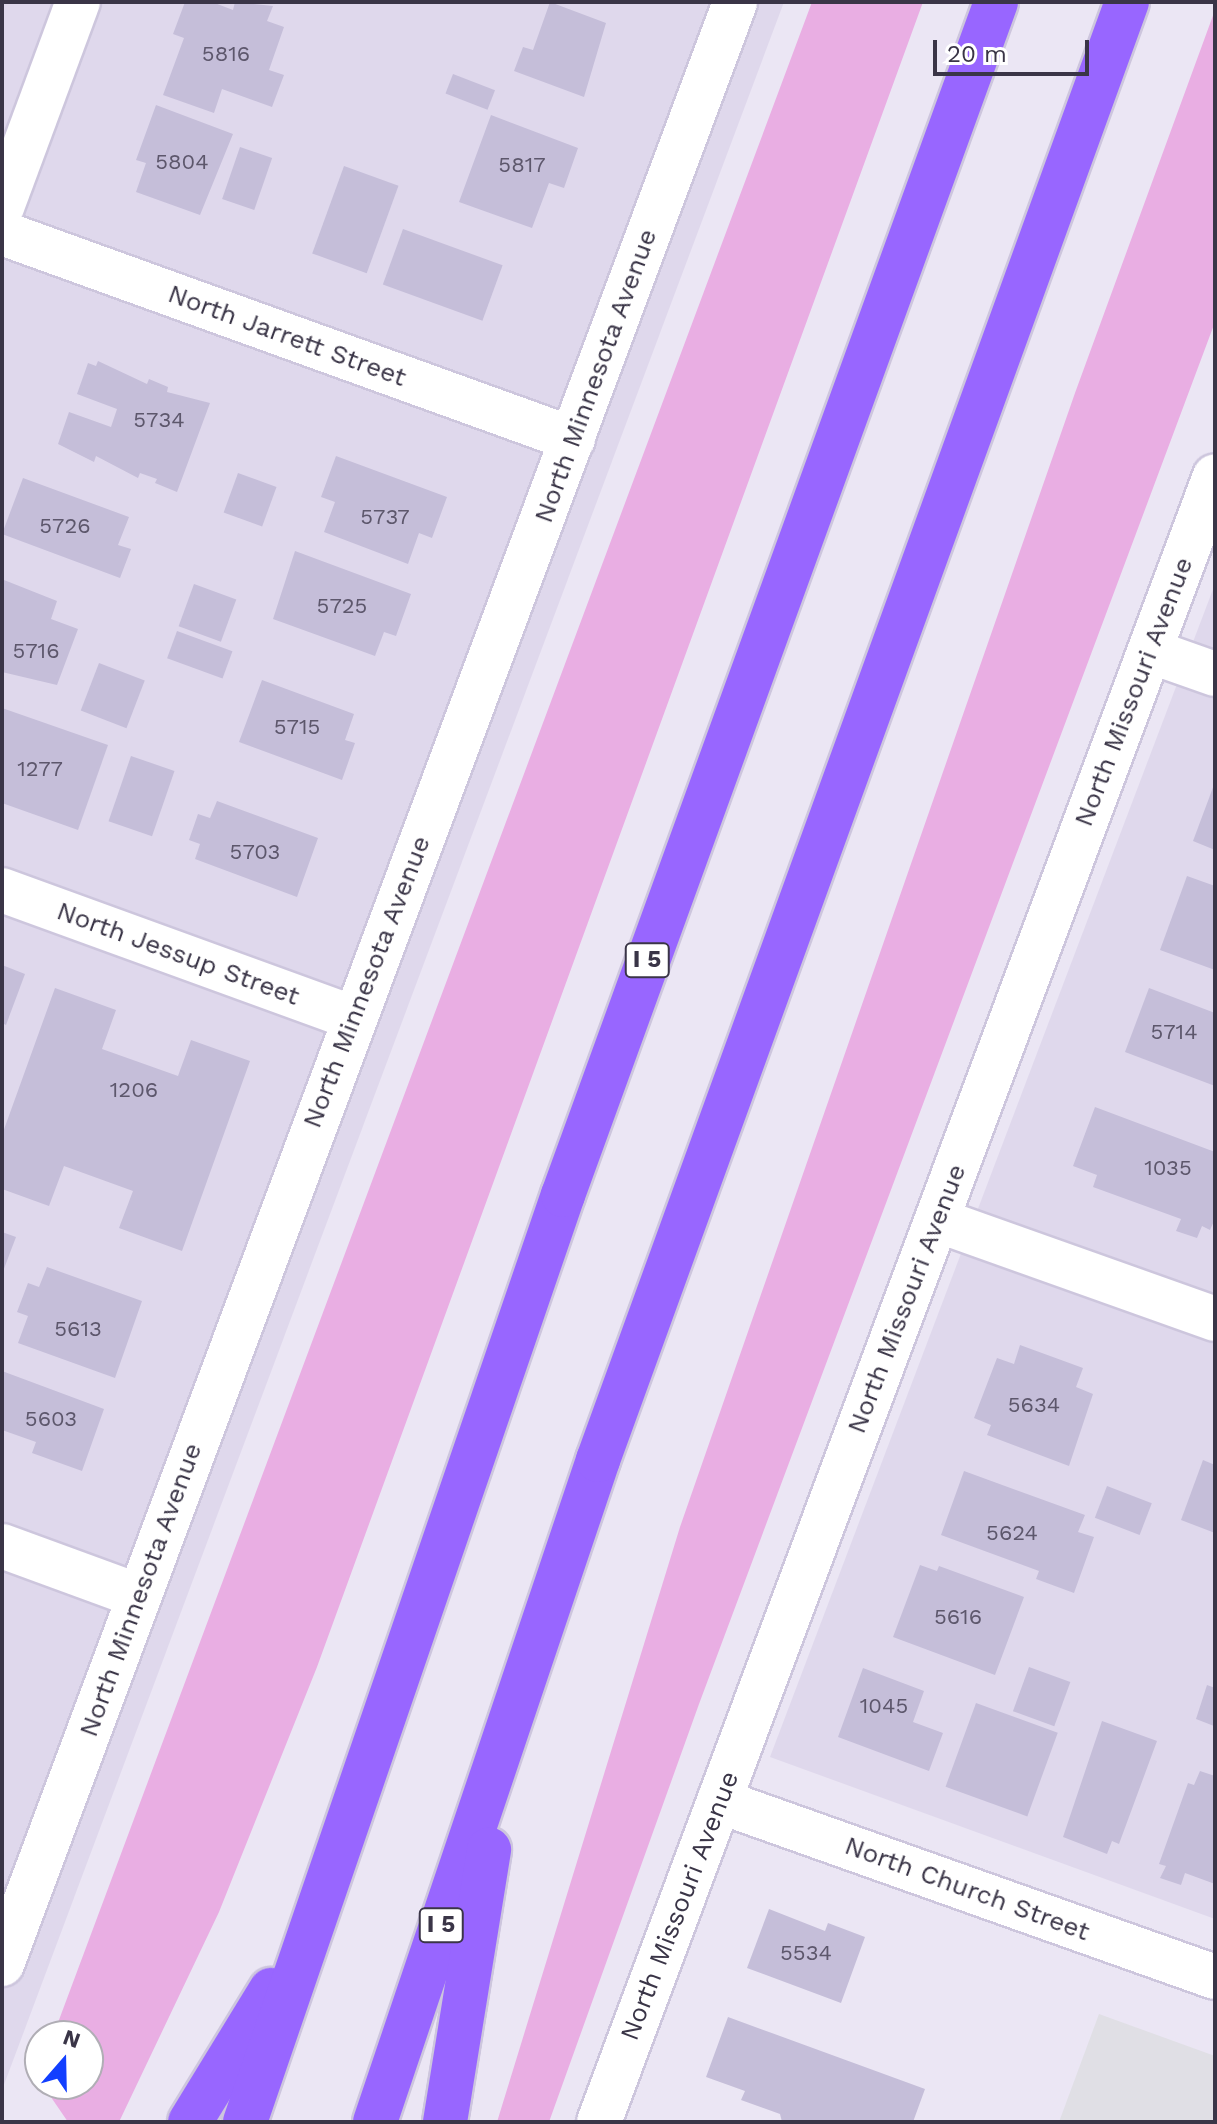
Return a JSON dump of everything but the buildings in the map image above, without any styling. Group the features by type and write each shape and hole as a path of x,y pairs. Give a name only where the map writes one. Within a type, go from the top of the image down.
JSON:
{"highway":[{"name":"I 5","path":"245,2122 569,1181 996,2"},
{"name":"I 5","path":"375,2122 598,1460 1127,2"},
{"path":"445,2122 508,1729"},
{"path":"190,2122 312,1923"}],"street":[{"path":"2,207 78,2"},
{"name":"North Minnesota Avenue","path":"2,1964 735,2"},
{"name":"North Jarrett Street","path":"2,233 573,439"},
{"name":"North Missouri Avenue","path":"599,2122 1215,476"},
{"path":"1150,651 1215,674"},
{"name":"North Jessup Street","path":"2,890 353,1018"},
{"path":"937,1220 1215,1319"},
{"path":"2,1546 139,1596"},
{"name":"North Church Street","path":"719,1801 1215,1977"}],"shaded area":[{"path":"2,2 784,2 28,2020 24,2020 24,2031 2,2090"},
{"path":"812,2 923,2 317,1667 219,1912 119,2122 68,2122 53,2100 104,2100 104,2020 59,2020"},
{"path":"1215,10 1215,322 699,1704 549,2122 497,2122 680,1527 1075,393"},
{"path":"1215,584 1215,1919 770,1757"},
{"path":"1099,2014 1215,2056 1215,2122 1059,2122"}]}
